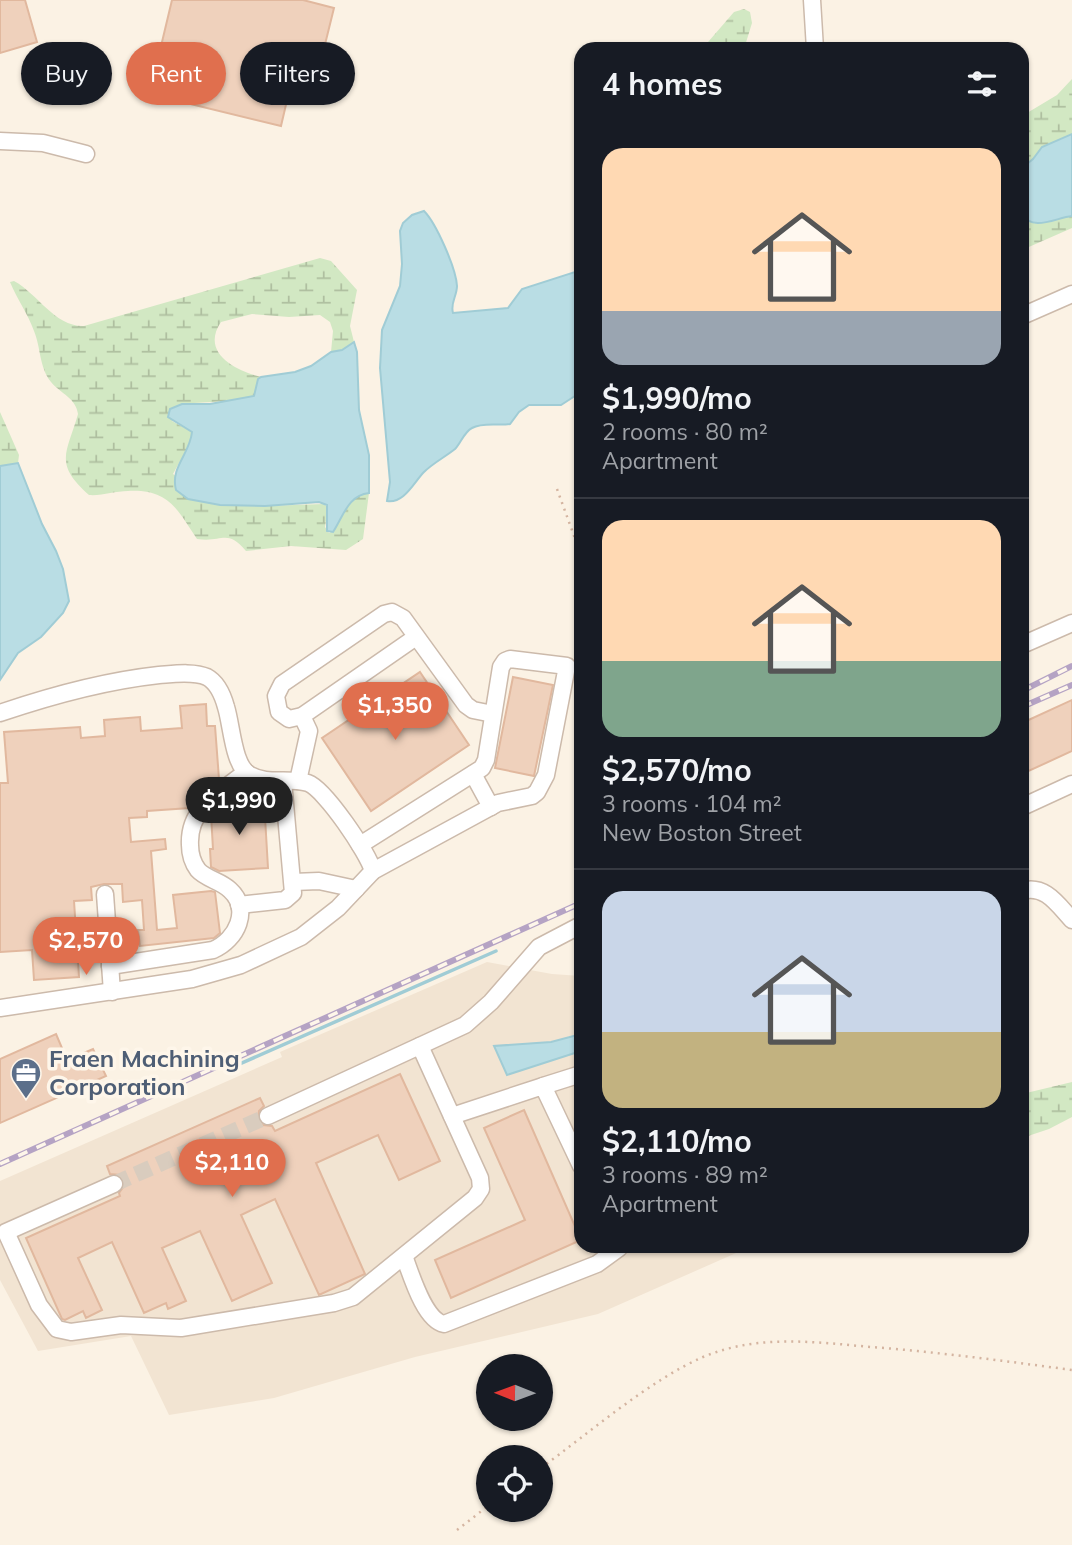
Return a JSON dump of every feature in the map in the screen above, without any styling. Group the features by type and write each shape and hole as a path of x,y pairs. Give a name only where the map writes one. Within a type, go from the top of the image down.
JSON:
{"street":[{"path":"811,0 814,42"},
{"path":"0,141 43,144 86,154"},
{"path":"1029,313 1072,294"},
{"path":"416,637 302,716 289,719 279,712 276,693 284,682 389,612 401,616 466,705 473,710 493,714"},
{"path":"1029,642 1072,623"},
{"path":"0,1008 177,982 225,970 301,937 328,917 373,871 491,807 511,799 532,796 544,782 567,666 510,659 505,661 501,667 485,762 473,774 360,845"},
{"path":"0,713 61,693 107,682 171,674 206,677 215,682 221,693 239,762 246,772 259,779 309,783 319,789 369,858 373,871"},
{"path":"239,905 287,899 293,893 291,781 309,731 302,716"},
{"path":"110,966 206,951 228,942 238,927 239,905 225,886 200,873 191,856 189,837 194,821 204,805 246,772"},
{"path":"473,774 491,807"},
{"path":"1029,804 1072,784"},
{"path":"293,882 319,881 356,888"},
{"path":"1029,889 1046,893 1072,920"},
{"path":"105,894 112,992"},
{"path":"268,1116 456,1030 475,1018 540,947 574,929"},
{"path":"114,1184 6,1232 39,1305 53,1326 61,1331 121,1325 181,1328 341,1301 364,1290 475,1198 481,1189 480,1178 421,1046"},
{"path":"452,1116 574,1076"},
{"path":"543,1086 574,1151"},
{"path":"404,1256 430,1316 436,1322 444,1324 597,1264 612,1253"}],"path":[{"path":"558,489 574,535"},
{"path":"553,1459 685,1366 739,1345 777,1340 800,1341 928,1351 1072,1370"},
{"path":"457,1530 476,1515"}],"shaded area":[{"path":"487,962 574,976 574,1253 736,1253 598,1314 415,1357 274,1398 169,1415 131,1336 38,1351 0,1280 0,1181 282,1057 280,1052"}],"green space":[{"path":"744,9 750,12 752,23 746,42 708,42 734,12"},
{"path":"1072,79 1072,228 1029,247 1029,112 1057,95"},
{"path":"320,258 331,261 357,290 350,326 354,342 342,350 331,352 333,331 330,322 320,315 289,317 252,314 221,322 216,333 218,351 232,365 261,377 258,379 254,396 194,403 172,421 192,432 190,443 173,474 220,505 324,504 328,508 325,527 329,533 333,531 351,502 369,493 363,539 346,550 291,546 246,551 229,538 197,539 178,511 154,494 128,491 89,495 78,484 67,466 66,457 77,409 47,376 32,325 10,282 14,281 23,287 55,316 74,325 84,326"},
{"path":"0,412 19,455 18,463 0,466"},
{"path":"1072,1082 1072,1117 1029,1136 1029,1092"}],"water":[{"path":"1072,134 1072,216 1038,223 1029,220 1029,162 1042,147"},
{"path":"424,211 449,258 457,286 453,313 508,308 522,289 574,272 574,397 561,405 529,405 519,412 510,424 472,428 455,449 428,469 404,496 387,501 390,482 380,368 382,330 400,286 400,231 403,223 412,215"},
{"path":"354,342 357,352 359,410 369,455 369,493 351,502 333,532 327,531 327,505 319,502 265,506 220,505 188,499 176,490 176,474 192,432 168,417 170,409 182,404 210,404 254,396 258,379 261,377 295,372 311,366 331,352 342,350"},
{"path":"18,463 63,569 69,601 63,613 41,637 18,653 0,680 0,466"},
{"path":"574,1036 574,1053 507,1075 494,1046 551,1042"}],"building":[{"path":"0,0 25,0 37,42 21,42 21,47 0,53"},
{"path":"172,0 303,0 334,8 326,42 240,42 240,105 286,105 281,126 195,105 226,105 226,42 162,42"},
{"path":"420,672 469,745 371,811 322,738"},
{"path":"513,677 553,685 534,776 495,768"},
{"path":"1072,700 1072,751 1029,771 1029,720"},
{"path":"206,704 207,726 215,726 219,779 200,795 190,808 147,811 147,817 129,818 131,842 165,839 166,849 151,851 157,930 177,928 173,895 211,891 215,892 220,933 214,938 140,946 138,930 144,930 142,900 123,902 122,884 91,887 92,900 74,901 79,977 34,980 32,950 0,952 0,783 8,783 4,732 80,727 81,738 105,736 104,720 140,717 141,731 182,728 180,706"},
{"path":"264,800 268,868 219,871 211,867 211,814 222,803"},
{"name":"Fraen Machining Corporation","path":"56,1034 67,1060 93,1049 106,1076 0,1123 0,1059"},
{"path":"400,1074 440,1161 399,1180 378,1135 316,1163 365,1274 319,1295 275,1199 241,1215 272,1283 232,1301 200,1231 162,1248 186,1301 168,1309 166,1303 144,1313 112,1242 78,1258 102,1310 86,1318 83,1311 62,1319 26,1238 120,1196 124,1180 120,1175 110,1174 107,1166 260,1098 264,1106 259,1111 258,1120 263,1125 272,1126 275,1131"},
{"path":"524,1110 574,1224 574,1243 451,1298 435,1260 525,1220 484,1128"}],"waterway":[{"path":"226,1070 496,951"}],"tunnel":[{"path":"114,1184 268,1116"}],"railway":[{"path":"1029,688 1072,666"},
{"path":"1029,704 1072,685"},
{"path":"0,1164 574,906"}],"place":[{"name":"Fraen Machining Corporation","path":"26,1100"}]}
